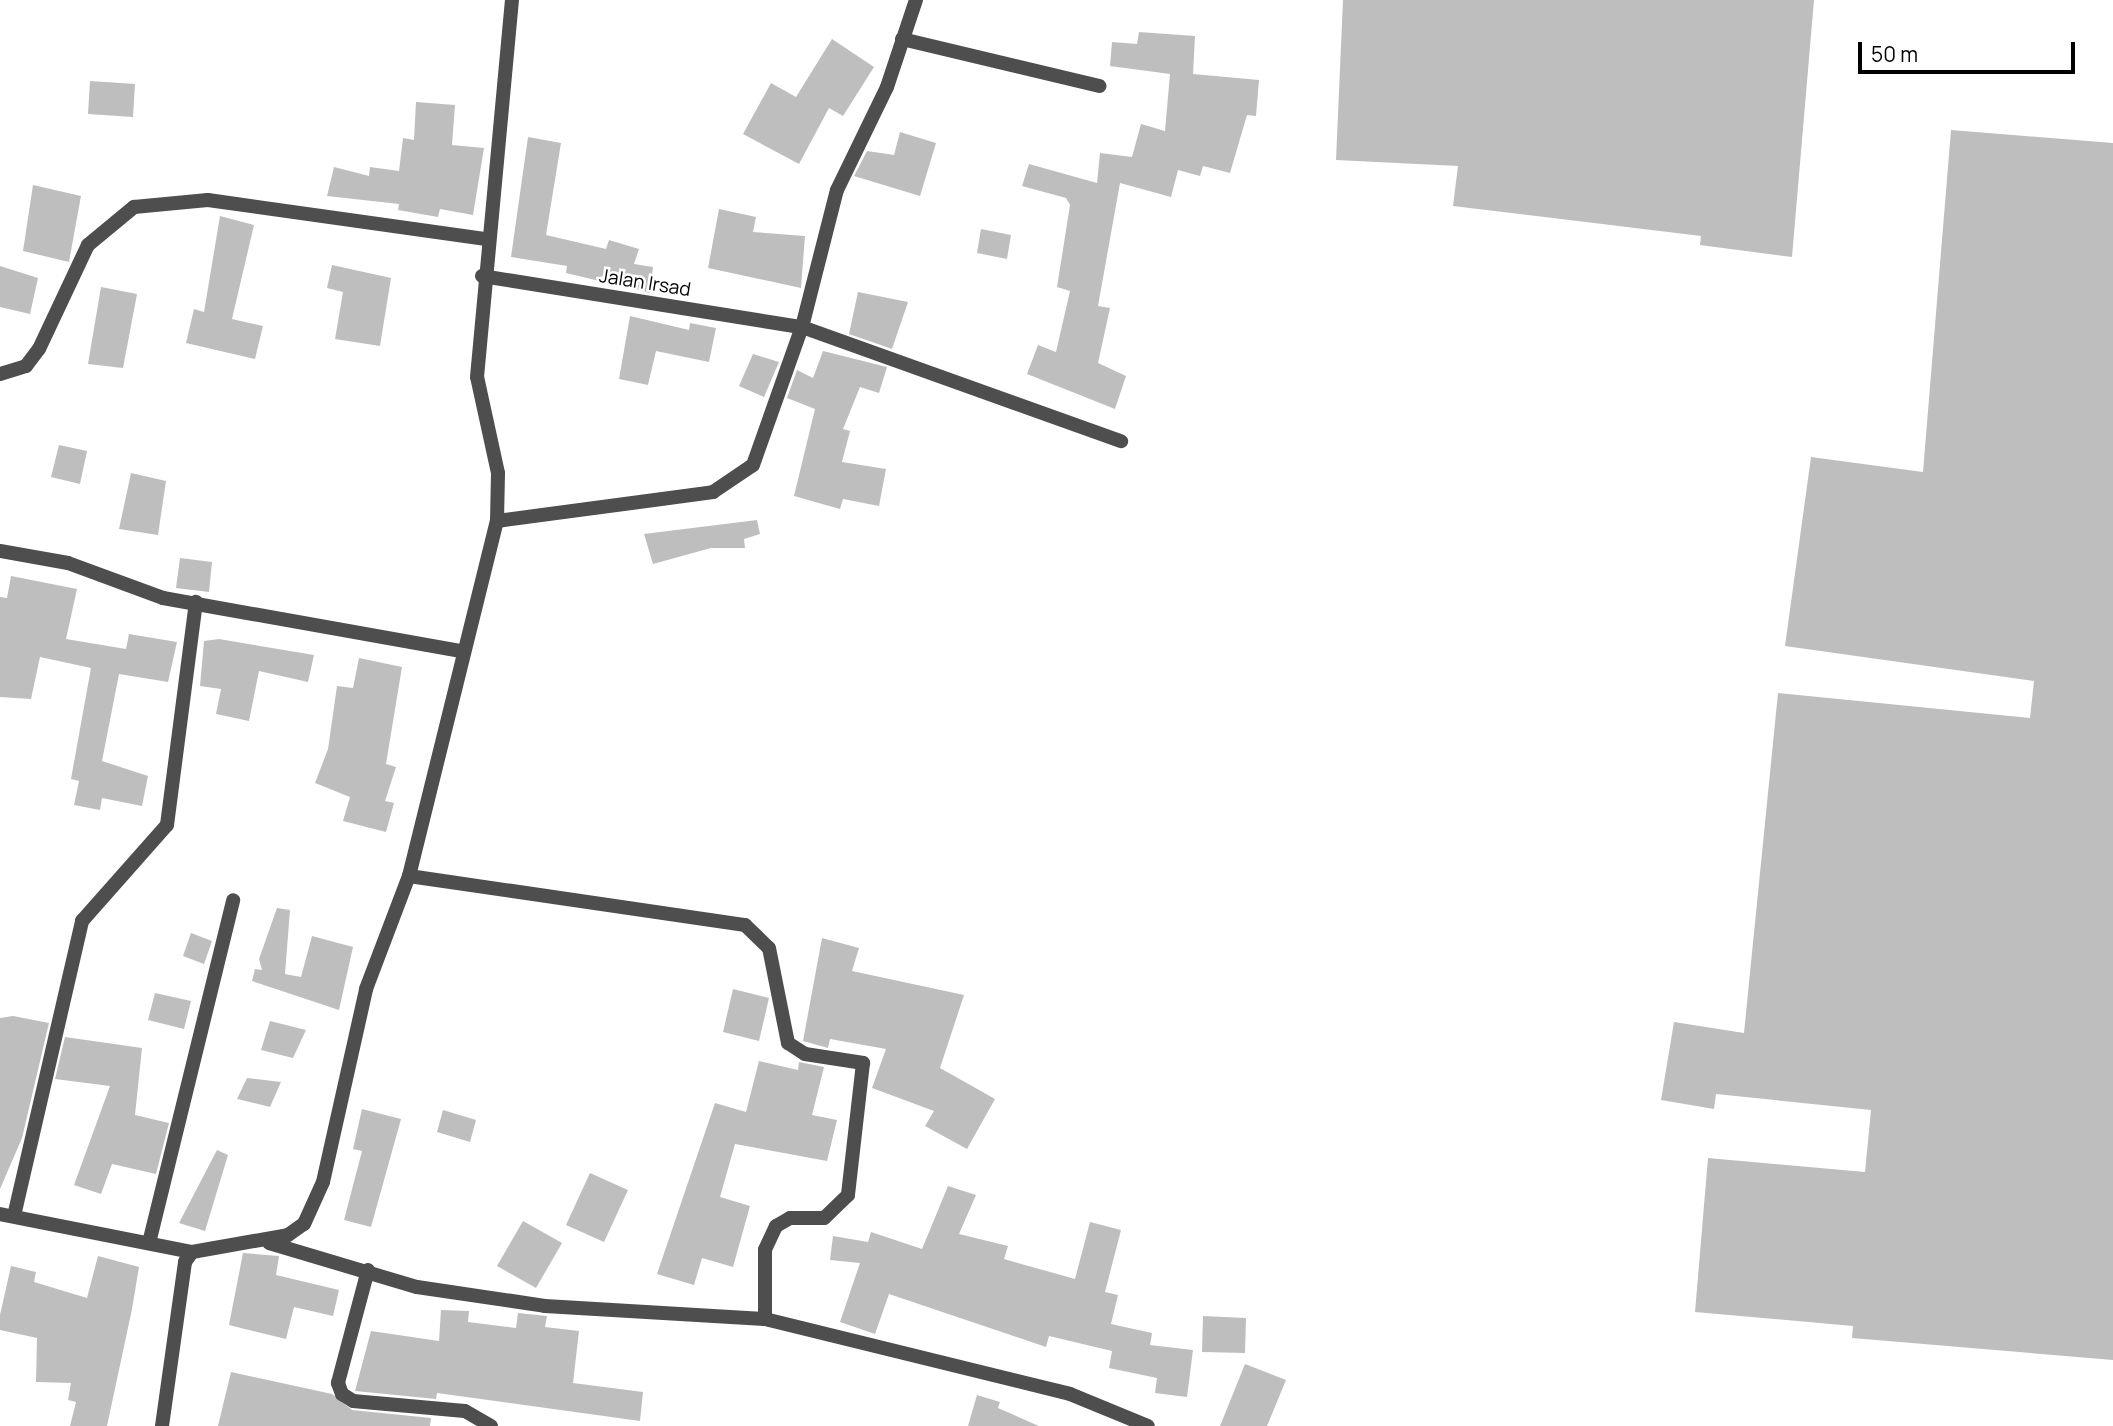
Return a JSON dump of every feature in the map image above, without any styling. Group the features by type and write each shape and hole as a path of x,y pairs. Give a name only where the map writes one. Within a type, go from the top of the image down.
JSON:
{"street":[{"path":"196,602 167,825 82,921 7,1215 192,1252 269,1243 304,1224 324,1182 366,989 409,876 461,651 497,520 498,473 477,377 482,276 512,0"},
{"path":"497,520 713,492 741,478 763,445 802,327 837,190 916,0"},
{"path":"902,39 1099,86"},
{"path":"0,374 26,366 39,349 88,245 134,207 208,200 486,239"},
{"name":"Jalan Irsad","path":"482,276 802,327 1121,441"},
{"path":"0,551 68,563 126,589 461,651"},
{"path":"409,876 745,925 769,948 788,1043 804,1054 863,1063 848,1195 824,1218 790,1218 776,1226 765,1250 765,1319"},
{"path":"149,1243 233,900"},
{"path":"269,1243 368,1270 417,1287 545,1307 765,1319 1070,1394 1148,1426"},
{"path":"162,1426 185,1262 192,1252"},
{"path":"368,1270 338,1383 342,1394 353,1401 465,1411 491,1426"}],"building":[{"path":"1343,0 1814,0 1792,257 1700,245 1701,236 1453,206 1458,166 1336,160"},
{"path":"1139,32 1195,36 1193,74 1259,80 1256,116 1247,115 1230,173 1203,166 1200,176 1178,170 1171,197 1120,183 1098,306 1110,308 1098,363 1126,376 1115,409 1027,374 1038,345 1056,352 1070,291 1057,287 1070,205 1066,198 1022,186 1029,164 1097,183 1100,153 1132,157 1141,124 1165,131 1170,74 1110,66 1112,42 1137,44"},
{"path":"832,39 874,67 843,116 829,108 799,164 743,134 771,83 796,97"},
{"path":"90,81 135,84 133,117 88,114"},
{"path":"416,102 455,105 452,145 484,148 473,215 440,209 438,217 398,210 399,204 327,196 334,167 369,176 370,167 399,171 403,138 414,140"},
{"path":"1951,130 2113,143 2113,1360 1852,1338 1853,1326 1695,1312 1708,1158 1865,1172 1871,1110 1716,1094 1714,1109 1661,1100 1674,1022 1744,1033 1778,693 2030,718 2034,681 1785,646 1811,457 1923,472"},
{"path":"900,132 936,143 920,196 854,176 867,151 894,155"},
{"path":"528,137 561,143 546,235 606,249 609,240 639,249 634,264 653,267 650,293 566,273 567,266 511,257"},
{"path":"33,185 81,196 69,262 23,251"},
{"path":"719,209 756,217 753,232 805,236 801,288 708,268"},
{"path":"220,216 254,225 232,319 263,326 255,359 186,343 194,309 204,312"},
{"path":"981,229 1011,235 1007,259 977,253"},
{"path":"332,265 391,278 380,346 335,339 343,292 327,288"},
{"path":"0,266 38,278 30,314 0,307"},
{"path":"101,287 137,294 123,368 88,364"},
{"path":"858,292 908,302 892,349 849,334"},
{"path":"630,316 689,330 690,323 716,328 709,362 656,351 648,385 619,379"},
{"path":"823,351 887,367 879,393 860,387 843,429 850,431 842,462 886,469 879,506 843,499 840,509 794,496 815,409 787,398 797,370 813,378"},
{"path":"753,354 779,362 764,397 739,386"},
{"path":"59,445 87,451 80,484 51,477"},
{"path":"131,473 166,481 158,535 119,529"},
{"path":"757,520 760,534 744,539 745,548 711,548 653,564 644,534"},
{"path":"180,558 212,562 209,592 176,588"},
{"path":"11,576 77,589 66,639 126,649 129,634 177,642 168,682 119,674 102,761 148,776 142,806 102,798 100,810 74,805 79,781 71,779 91,668 40,657 31,699 0,697 0,597 7,598"},
{"path":"219,639 314,655 308,682 259,671 249,721 216,714 221,689 200,686 204,641"},
{"path":"359,658 402,667 386,764 396,767 385,801 394,803 386,832 343,821 350,797 315,783 328,749 337,686 353,688"},
{"path":"277,908 290,910 285,974 301,977 312,936 353,947 339,1010 252,981 255,969 262,970 259,959"},
{"path":"191,933 212,941 204,964 183,956"},
{"path":"822,938 859,948 852,971 964,995 940,1068 995,1099 967,1149 925,1126 934,1111 872,1088 886,1049 830,1039 828,1048 803,1041"},
{"path":"733,989 769,998 759,1041 723,1032"},
{"path":"155,993 191,1001 184,1029 148,1020"},
{"path":"13,1016 49,1023 22,1138 0,1189 0,1018"},
{"path":"270,1021 306,1030 293,1058 261,1050"},
{"path":"65,1037 142,1048 135,1115 169,1123 156,1174 112,1164 101,1194 74,1185 110,1086 55,1079"},
{"path":"759,1061 798,1070 799,1062 824,1067 812,1115 837,1120 827,1161 735,1144 720,1197 750,1206 733,1267 702,1258 694,1285 657,1274 715,1103 746,1112"},
{"path":"247,1078 281,1082 270,1107 237,1099"},
{"path":"362,1109 401,1119 371,1227 344,1220 362,1151 353,1149"},
{"path":"443,1110 476,1120 470,1142 437,1132"},
{"path":"217,1150 228,1155 205,1231 179,1223"},
{"path":"590,1173 628,1190 604,1242 566,1225"},
{"path":"948,1186 976,1195 959,1234 1008,1246 1004,1259 1075,1279 1090,1222 1121,1230 1105,1292 1118,1295 1111,1324 1152,1333 1150,1345 1193,1350 1187,1397 1155,1393 1157,1378 1109,1368 1112,1351 1049,1336 1046,1347 889,1294 875,1334 840,1322 860,1263 830,1260 833,1236 868,1242 871,1232 922,1249"},
{"path":"523,1221 562,1243 536,1288 497,1266"},
{"path":"243,1253 279,1256 276,1275 339,1290 333,1316 294,1307 286,1339 229,1325"},
{"path":"98,1256 139,1267 107,1426 70,1426 76,1402 68,1400 71,1383 36,1382 37,1338 0,1330 0,1315 11,1266 36,1272 34,1282 87,1298"},
{"path":"441,1310 469,1311 468,1322 516,1328 518,1313 547,1316 545,1327 579,1331 573,1383 643,1392 640,1421 437,1393 436,1399 355,1391 371,1331 439,1341"},
{"path":"1203,1316 1246,1318 1245,1353 1202,1352"},
{"path":"1245,1364 1286,1380 1267,1426 1220,1426"},
{"path":"231,1372 332,1394 352,1410 431,1418 430,1426 218,1426"},
{"path":"977,1395 1000,1402 998,1408 1039,1426 968,1426"}]}
